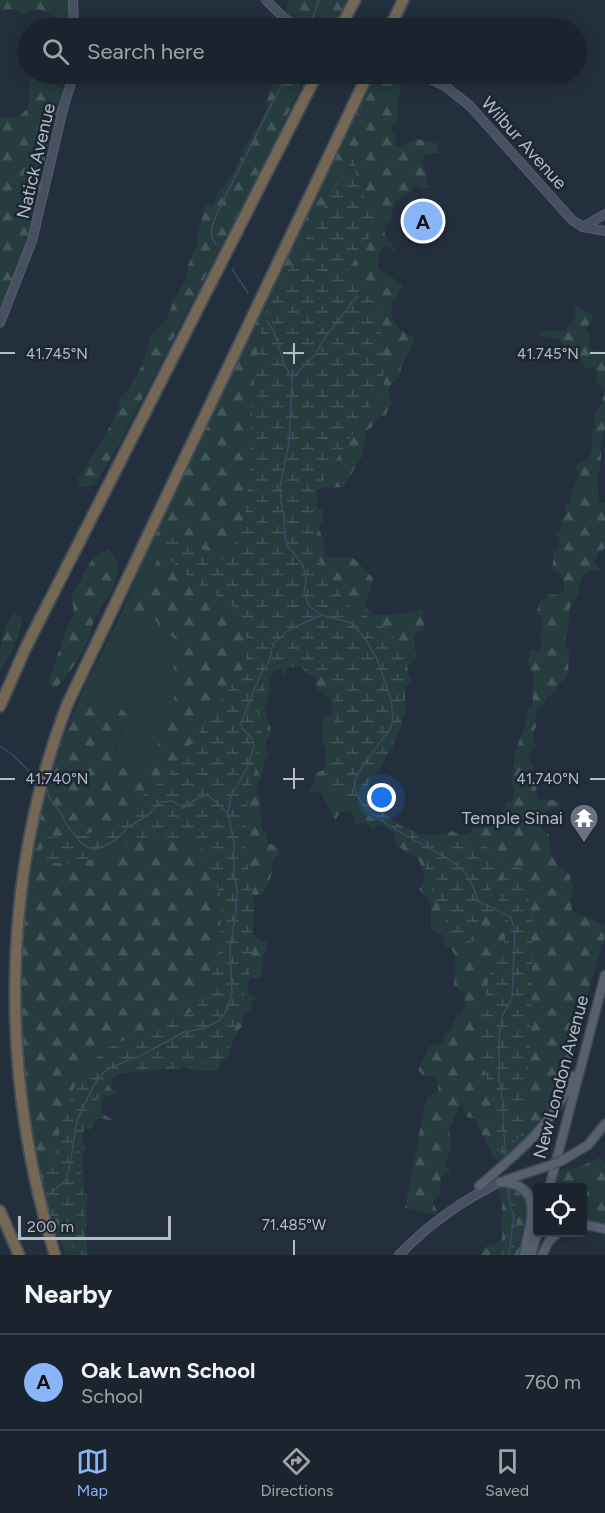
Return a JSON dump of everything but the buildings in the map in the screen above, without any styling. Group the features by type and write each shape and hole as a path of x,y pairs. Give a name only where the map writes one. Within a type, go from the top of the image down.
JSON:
{"highway":[{"path":"345,18 355,0"},
{"path":"395,18 404,0"},
{"path":"0,706 34,631 312,84"},
{"path":"55,1255 38,1208 23,1155 13,1101 5,1028 5,972 9,917 17,862 27,817 46,756 67,705 363,84"},
{"path":"0,1211 19,1255"}],"main road":[{"path":"73,0 74,18"},
{"path":"266,0 284,18"},
{"name":"Natick Avenue","path":"0,323 32,241 71,84"},
{"name":"Wilbur Avenue","path":"441,84 464,100 572,220 582,226 605,231"},
{"path":"582,226 605,214"},
{"name":"New London Avenue","path":"550,1183 605,975"},
{"path":"399,1255 453,1210 547,1124 583,1060"},
{"path":"453,1210 471,1197 500,1182 563,1160 588,1145 605,1124"},
{"path":"500,1182 522,1186 528,1192 532,1203 524,1255"},
{"path":"587,1225 605,1229"},
{"path":"531,1255 536,1237"},
{"path":"542,1255 549,1241 554,1237"}],"green space":[{"path":"0,0 73,0 74,18 57,18 38,9 22,14 12,9 0,10"},
{"path":"289,0 355,0 345,18 293,18 285,12"},
{"path":"29,84 52,84 68,91 44,196 0,322 0,116 10,118 19,116 26,109"},
{"path":"272,84 302,84 118,446 95,484 88,487 78,486 78,479 108,430 120,399 143,364 151,335 168,317 173,302 186,279 206,205 214,204 217,193 238,165 245,146 267,108 268,94"},
{"path":"364,84 401,84 397,120 392,126 392,131 396,136 395,146 401,146 417,139 439,144 437,153 426,154 422,161 426,184 433,188 421,188 415,185 413,190 396,201 392,209 391,221 385,226 384,231 386,238 397,253 386,246 378,256 378,268 403,285 391,307 395,324 416,338 404,361 400,376 389,388 389,396 393,404 389,406 386,415 378,417 372,427 366,431 363,455 343,487 320,488 315,492 316,507 323,511 323,521 320,523 319,530 324,540 325,556 330,558 352,557 373,578 365,607 373,615 402,614 423,609 424,630 417,632 414,637 416,658 408,668 412,681 405,687 405,715 400,716 393,749 387,751 382,767 372,777 368,786 369,795 378,811 402,828 427,835 452,831 458,834 469,834 474,828 488,827 493,822 493,815 502,813 506,807 505,803 513,799 515,752 526,723 527,709 533,705 534,676 528,664 530,650 539,650 543,643 539,634 543,628 543,621 541,616 536,614 540,601 546,599 548,595 564,591 562,576 550,568 553,564 553,553 559,549 559,539 556,534 560,531 561,520 565,516 565,507 570,502 578,475 579,471 574,466 587,461 591,450 593,440 591,432 595,427 595,413 601,405 605,389 605,429 602,436 600,472 597,473 598,503 605,503 605,548 598,553 594,563 602,571 590,571 584,575 580,582 579,592 569,609 570,619 565,639 569,651 568,674 558,684 556,691 546,698 544,704 537,710 533,742 537,746 529,752 530,763 534,766 532,780 536,784 537,798 561,803 560,806 544,813 539,823 543,831 549,834 553,858 571,876 570,880 574,887 571,897 572,911 605,925 605,936 579,1022 574,1056 546,1114 502,1166 493,1156 475,1119 467,1117 461,1104 450,1127 450,1151 444,1165 450,1170 441,1177 439,1195 433,1201 438,1215 405,1208 426,1099 438,1092 434,1076 424,1076 418,1070 428,1047 442,1043 445,1033 450,1031 456,1016 462,1014 465,1005 464,994 454,986 455,955 451,948 445,947 443,935 431,930 431,901 419,889 424,877 423,869 417,857 397,846 393,827 381,824 373,829 368,824 361,823 355,826 355,816 348,810 340,812 334,819 322,794 317,791 309,792 314,783 315,774 323,770 325,764 326,751 322,730 324,716 330,715 332,707 328,697 317,691 315,677 305,673 302,667 291,666 287,668 285,675 280,670 273,670 267,680 271,689 266,715 271,735 266,740 265,748 269,755 265,760 257,787 260,799 259,810 262,817 261,827 267,833 268,843 278,847 280,854 273,860 270,878 263,894 253,895 249,900 253,934 260,941 268,942 263,955 262,975 260,978 251,978 248,981 248,993 257,998 253,1000 250,1010 244,1015 242,1027 219,1063 219,1070 199,1071 184,1067 176,1071 171,1068 158,1068 150,1071 127,1071 113,1077 111,1088 117,1094 105,1096 100,1108 104,1115 123,1126 110,1120 100,1119 96,1120 93,1127 84,1131 83,1143 87,1148 82,1153 84,1190 88,1198 86,1208 87,1255 65,1255 39,1176 27,1125 19,1001 19,948 35,818 57,752 85,686 96,694 102,707 118,707 126,714 116,746 117,755 130,773 138,771 157,747 173,716 175,680 173,663 182,654 181,645 160,627 152,613 141,619 132,612 137,595 152,573 158,557 158,547 146,542"},
{"path":"356,155 358,182 380,221 347,272 376,302 381,327 384,385 317,490 314,553 347,604 390,630 406,658 401,728 391,749 368,783 374,805 398,824 420,834 450,841 475,843 499,851 489,900 498,905 507,862 523,869 533,923 525,1130 502,1157 493,1131 492,1098 479,1049 482,1015 491,965 505,941 505,917 485,913 464,953 452,936 427,879 424,854 371,817 342,804 326,777 327,757 334,725 333,693 322,676 298,666 274,671 257,707 263,742 248,796 244,845 254,902 251,968 227,1059 169,1069 116,1074 96,1102 79,1142 85,1255 76,1255 65,1222 48,1215 39,1186 53,1160 63,1117 75,1085 104,1049 196,1010 218,961 222,901 206,854 196,843 154,835 131,841 94,859 70,864 38,862 44,837 81,836 124,819 142,796 170,774 246,665 246,631 232,605 195,582 167,557 166,539 178,537 227,561 244,518 248,492 256,358 268,306 338,182"},
{"path":"575,305 594,316 586,328 590,337 591,350 605,353 605,389 595,381 596,370 591,367 585,368 582,362 576,360 557,338 539,336 551,330 565,331 575,318"},
{"path":"146,543 158,547 159,558 157,567 136,597 148,614 153,613 160,627 179,641 182,654 173,663 175,680 173,716 157,747 138,771 130,773 121,763 116,745 116,740 126,721 123,709 102,707 96,694 85,686 124,608 146,550"},
{"path":"108,550 117,564 116,581 96,616 87,643 69,673 55,689 48,682 68,625 74,615 72,595 91,561 101,552"},
{"path":"15,613 21,617 20,630 12,651 0,672 4,632"},
{"path":"600,1158 605,1162 605,1228 587,1225 587,1183 551,1183 554,1173"},
{"path":"499,1183 529,1193 524,1255 481,1255 488,1245 495,1244 502,1239 502,1197 496,1185"},
{"path":"498,1195 510,1195 518,1211 514,1255 492,1255 506,1238 512,1218"}],"waterway":[{"path":"313,18 319,0"},
{"path":"216,244 212,233 217,213 282,84"},
{"path":"232,269 248,293"},
{"path":"293,377 315,355 324,339 357,296"},
{"path":"267,321 274,332 285,366 292,378 289,442 280,487 287,545 303,565 306,579 304,593 310,607 322,615 352,623 366,640 377,659 391,699 393,721 390,729 356,778 355,791 363,805 377,817 461,868 469,879 478,901 511,917 515,931 512,998 502,1017 499,1040 499,1079 504,1107 506,1157"},
{"path":"44,1199 65,1181 77,1120 94,1085 104,1072 184,1032 205,1028 220,1020 226,1011 232,994 230,950 237,890 234,872 234,843 228,813 231,796 248,766 254,746 253,740 242,728 241,723 261,673 269,662 273,644 290,629 320,616"},
{"path":"0,746 13,755 34,776"},
{"path":"47,789 49,797 66,824 82,844 92,849 116,840 128,827 147,816 161,802 173,801 183,808 200,797 208,795 228,813"},
{"path":"508,1188 514,1215 509,1255"}],"place":[{"name":"Oak Lawn School","path":"423,221"},
{"name":"Temple Sinai","path":"584,844"}]}
